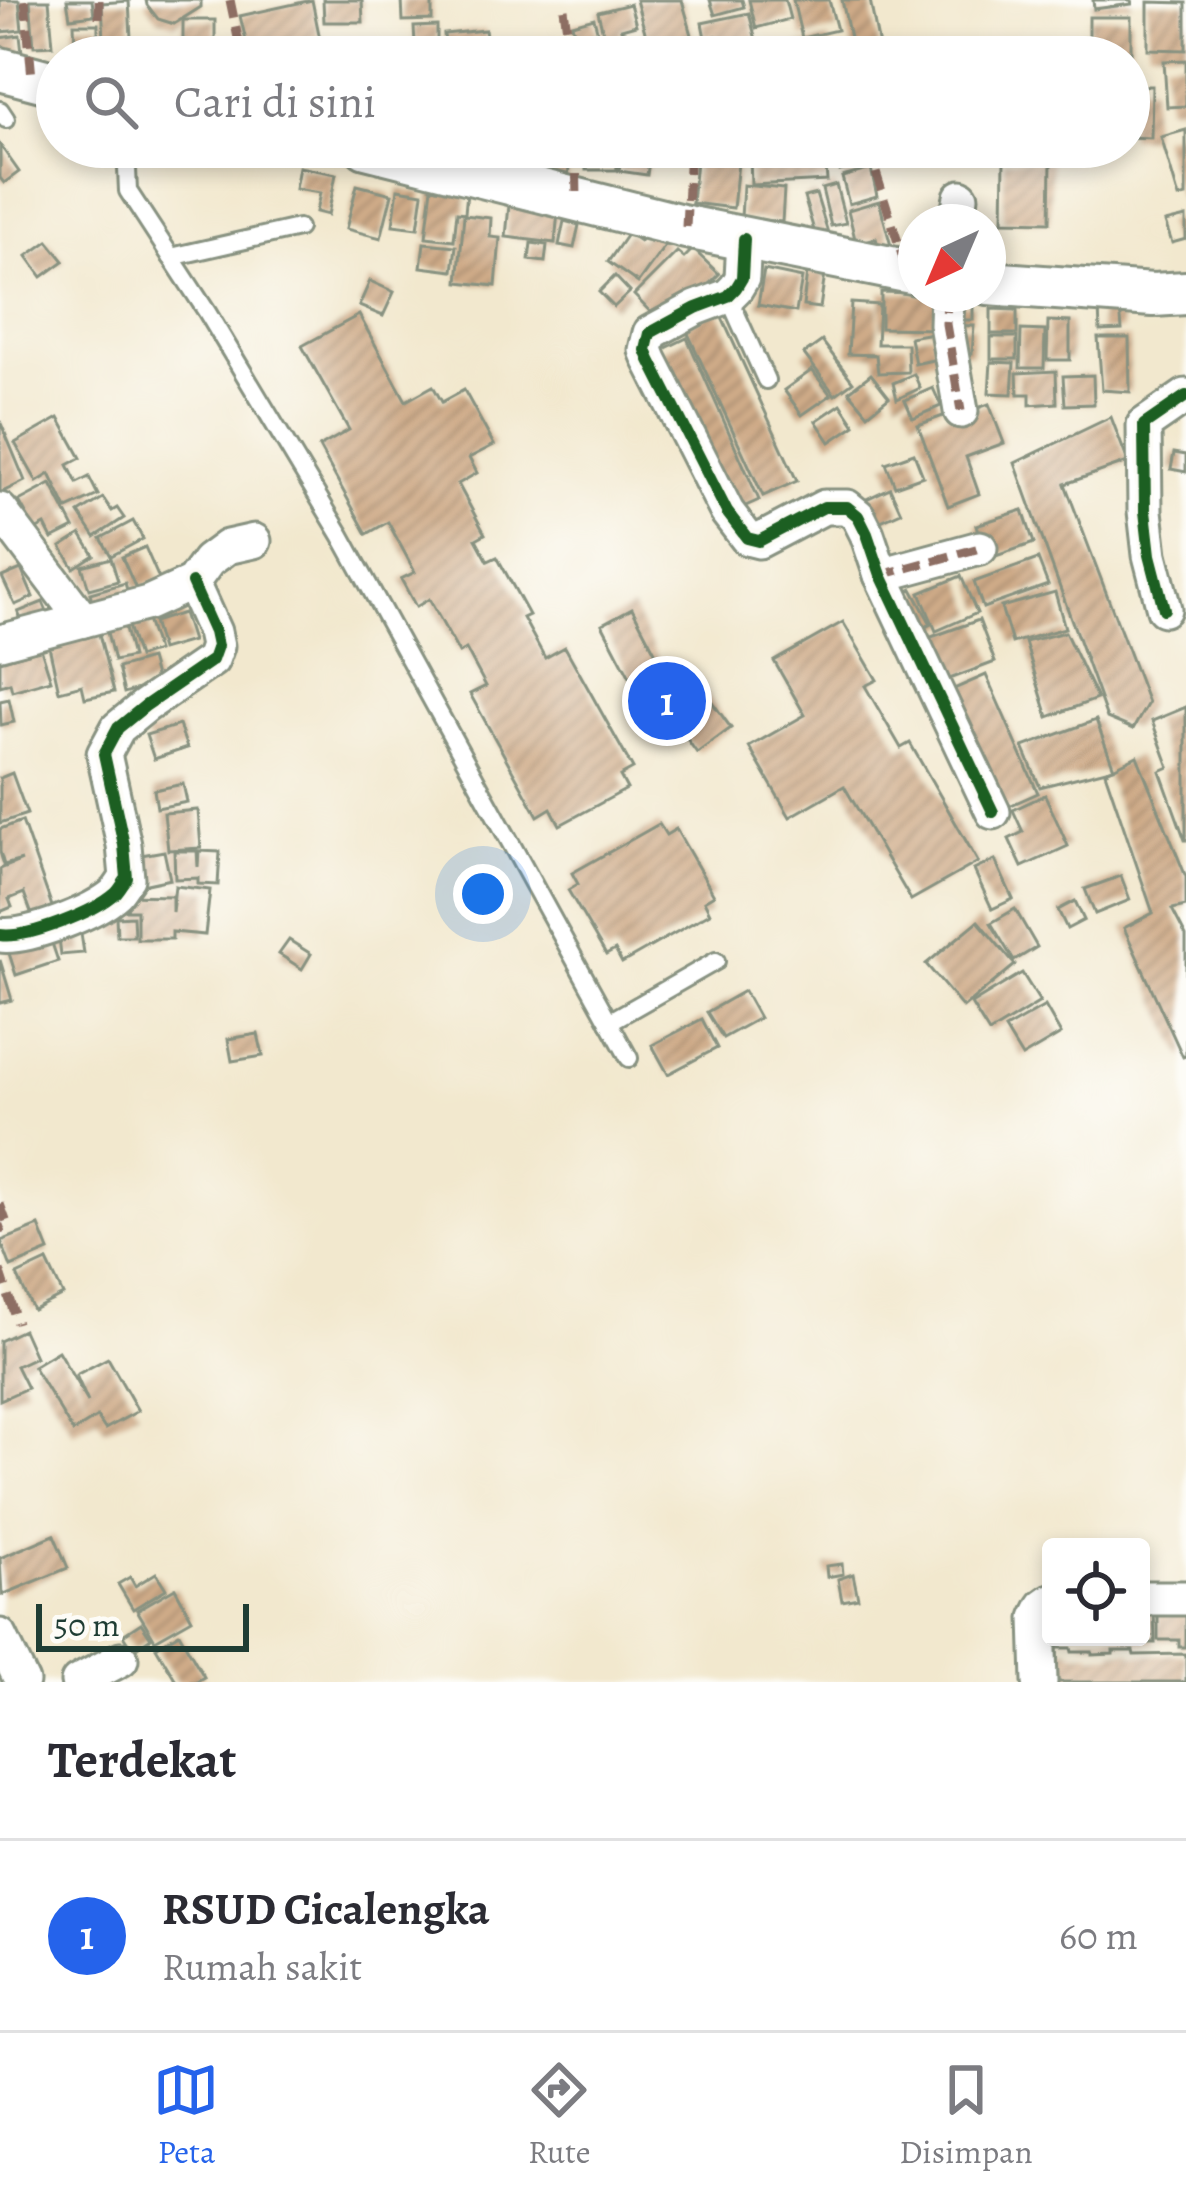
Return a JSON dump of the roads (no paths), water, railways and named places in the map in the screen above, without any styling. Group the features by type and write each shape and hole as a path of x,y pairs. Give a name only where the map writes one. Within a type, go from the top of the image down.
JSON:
{"street":[{"path":"0,69 36,78"},
{"path":"451,168 686,226 898,269"},
{"path":"744,238 742,278 728,296 650,334 646,350 740,533 759,541 824,507 847,507 858,516 993,812"},
{"path":"1006,284 1186,293"},
{"path":"946,312 962,411"},
{"path":"1164,609 1148,532 1144,425 1186,396"},
{"path":"0,510 83,620"},
{"path":"0,642 148,603 191,583 227,547 254,541"},
{"path":"881,575 980,548"},
{"path":"0,934 15,936 81,914 116,894 127,878 104,754 118,728 212,660 217,646 214,632 191,583"},
{"path":"1150,1598 1186,1598"},
{"path":"1040,1682 1038,1618 1042,1610"},
{"path":"0,1636 22,1682"},
{"path":"78,1682 121,1659"}],"lane":[{"path":"127,168 128,190 340,535 629,1058"},
{"path":"171,257 298,228"},
{"path":"728,296 766,380"},
{"path":"609,1022 716,961"}],"place":[{"name":"RSUD Cicalengka","path":"667,701"}]}
